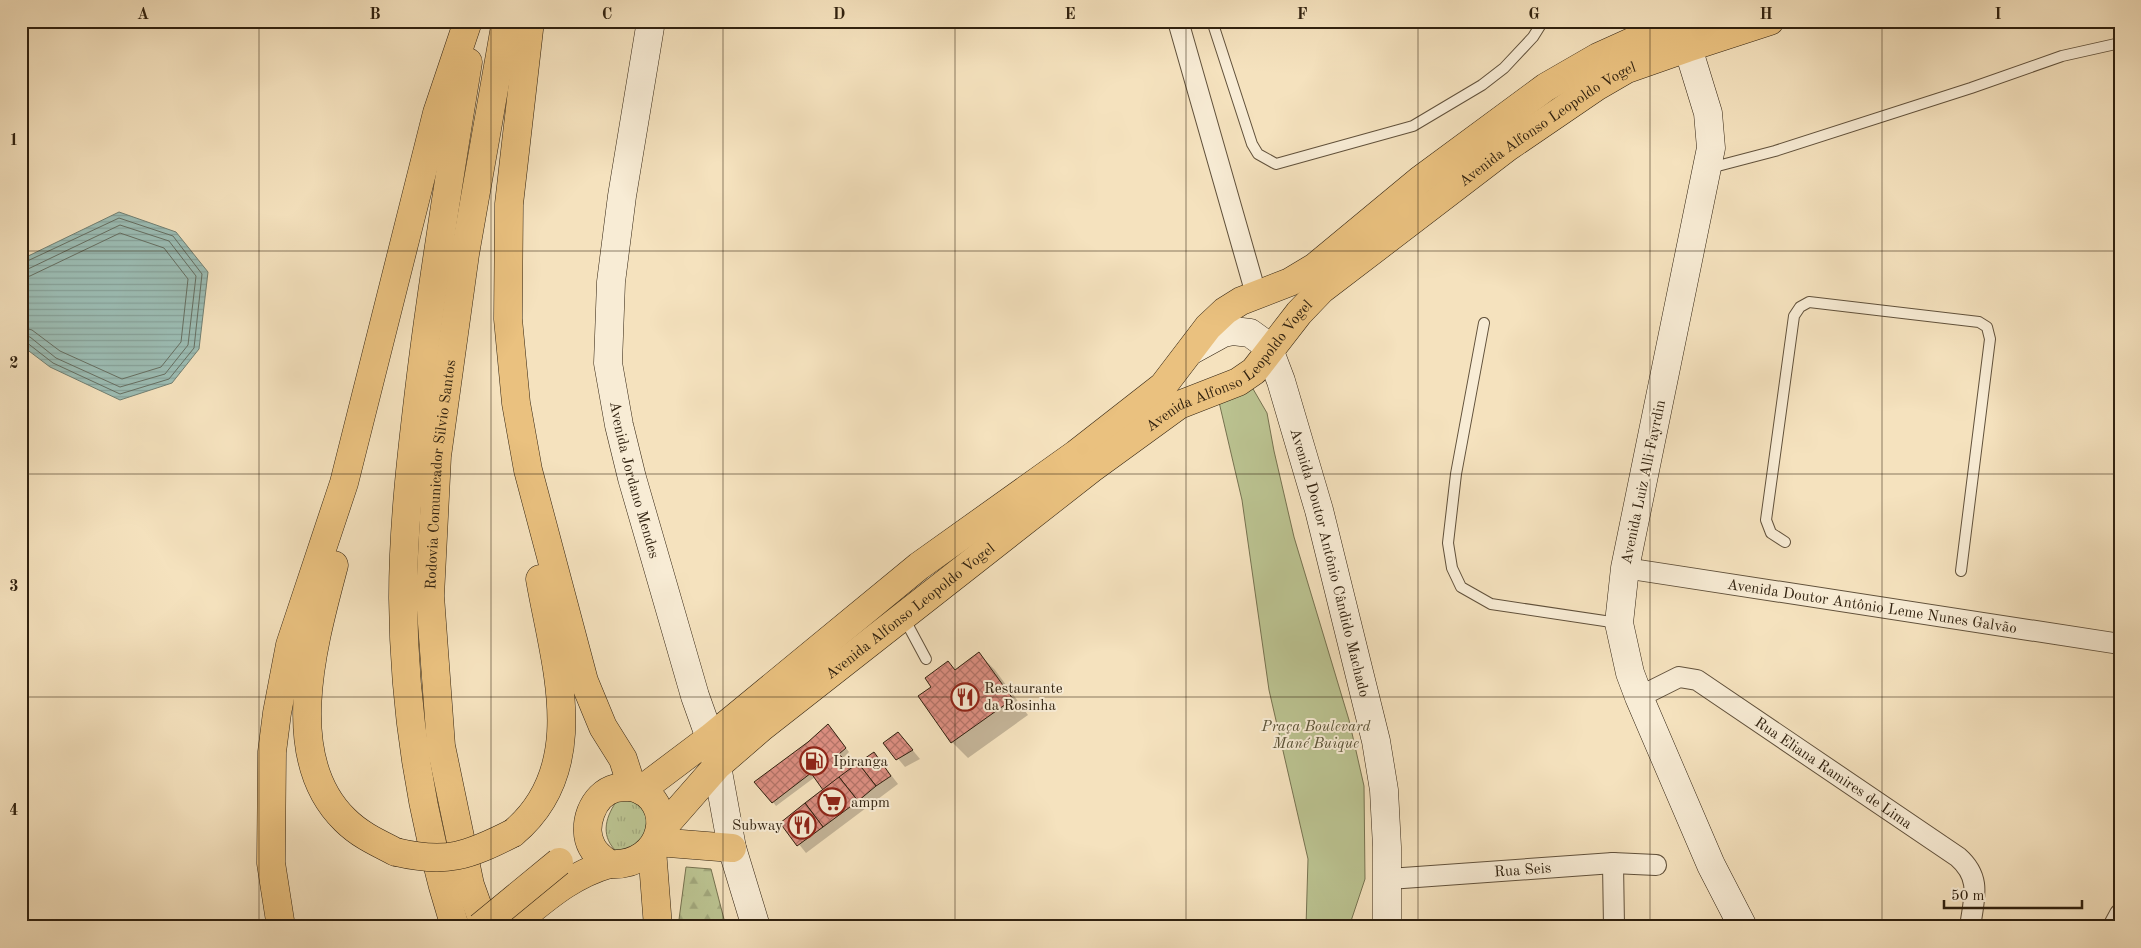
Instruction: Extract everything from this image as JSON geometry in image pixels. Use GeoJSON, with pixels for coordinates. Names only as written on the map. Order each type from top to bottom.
{"type":"FeatureCollection","features":[{"type":"Feature","properties":{"kind":"main road"},"geometry":{"type":"LineString","coordinates":[[281,927],[271,864],[272,752],[277,713],[290,645],[344,483],[435,123],[460,40],[468,21]]}},
{"type":"Feature","properties":{"kind":"main road","name":"Rodovia Comunicador Silvio Santos"},"geometry":{"type":"LineString","coordinates":[[456,927],[429,835],[418,778],[408,700],[404,598],[406,520],[413,438],[436,262],[475,21]]}},
{"type":"Feature","properties":{"kind":"main road","name":"Rodovia Comunicador Silvio Santos"},"geometry":{"type":"LineString","coordinates":[[485,927],[470,885],[441,746],[430,596],[437,456],[465,254],[506,21]]}},
{"type":"Feature","properties":{"kind":"main road"},"geometry":{"type":"LineString","coordinates":[[530,21],[509,204],[508,319],[516,403],[528,470],[584,681],[603,727],[623,760],[636,788],[653,800],[659,815],[656,841],[658,927]]}},
{"type":"Feature","properties":{"kind":"main road","name":"Avenida Alfonso Leopoldo Vogel"},"geometry":{"type":"LineString","coordinates":[[636,788],[710,738],[919,566],[1076,454],[1163,386],[1208,327],[1226,311],[1256,294],[1290,282],[1315,267],[1420,180],[1546,88],[1598,57],[1649,34],[1770,21]]}},
{"type":"Feature","properties":{"kind":"main road","name":"Avenida Alfonso Leopoldo Vogel"},"geometry":{"type":"LineString","coordinates":[[656,841],[718,766],[762,728],[1091,469],[1163,416],[1179,405],[1238,382],[1254,371],[1299,313],[1321,290],[1508,147],[1684,29]]}},
{"type":"Feature","properties":{"kind":"main road"},"geometry":{"type":"LineString","coordinates":[[344,483],[346,508],[314,656],[306,712],[308,740],[316,773],[334,807],[344,820],[364,837],[396,852],[423,858],[451,858],[485,848],[513,833],[528,820],[544,797],[555,772],[561,747],[562,711],[530,521],[528,470]]}},
{"type":"Feature","properties":{"kind":"main road"},"geometry":{"type":"LineString","coordinates":[[609,864],[593,848],[588,838],[592,810],[601,796],[615,788],[636,788]]}},
{"type":"Feature","properties":{"kind":"main road"},"geometry":{"type":"LineString","coordinates":[[510,927],[564,871],[572,848],[589,826]]}},
{"type":"Feature","properties":{"kind":"main road"},"geometry":{"type":"LineString","coordinates":[[656,841],[732,848]]}},
{"type":"Feature","properties":{"kind":"main road"},"geometry":{"type":"LineString","coordinates":[[480,927],[564,871],[588,871],[609,864],[621,865],[632,862],[643,857],[656,841]]}},
{"type":"Feature","properties":{"kind":"street","name":"Avenida Jordano Mendes"},"geometry":{"type":"LineString","coordinates":[[651,21],[619,215],[611,282],[608,363],[619,425],[632,478],[718,766],[732,848],[756,927]]}},
{"type":"Feature","properties":{"kind":"street"},"geometry":{"type":"LineString","coordinates":[[1178,21],[1256,294]]}},
{"type":"Feature","properties":{"kind":"street","name":"Avenida Luiz Alli Fayrdin"},"geometry":{"type":"LineString","coordinates":[[1684,29],[1708,113],[1711,148],[1625,568],[1619,623],[1630,673],[1639,697],[1696,832],[1743,927]]}},
{"type":"Feature","properties":{"kind":"street","name":"Avenida Doutor Antônio Cândido Machado"},"geometry":{"type":"LineString","coordinates":[[1192,350],[1223,333],[1232,331],[1250,333],[1264,343],[1270,352],[1281,380],[1320,510],[1376,741],[1384,790],[1388,879],[1387,927]]}},
{"type":"Feature","properties":{"kind":"street","name":"Avenida Doutor Antônio Leme Nunes Galvão"},"geometry":{"type":"LineString","coordinates":[[1625,568],[2120,644]]}},
{"type":"Feature","properties":{"kind":"street","name":"Rua Eliana Ramires de Lima"},"geometry":{"type":"LineString","coordinates":[[1639,697],[1679,677],[1697,680],[1958,857],[1971,869],[1974,878],[1975,889],[1970,927]]}},
{"type":"Feature","properties":{"kind":"street"},"geometry":{"type":"LineString","coordinates":[[1613,863],[1614,927]]}},
{"type":"Feature","properties":{"kind":"street","name":"Rua Seis"},"geometry":{"type":"LineString","coordinates":[[1388,879],[1613,863],[1656,865]]}},
{"type":"Feature","properties":{"kind":"street"},"geometry":{"type":"LineString","coordinates":[[2113,927],[2120,914]]}},
{"type":"Feature","properties":{"kind":"lane"},"geometry":{"type":"LineString","coordinates":[[1212,21],[1252,144],[1258,154],[1276,164],[1413,126],[1482,85],[1504,68],[1532,37],[1543,21]]}},
{"type":"Feature","properties":{"kind":"lane"},"geometry":{"type":"LineString","coordinates":[[1707,169],[1775,151],[1971,88],[2062,56],[2120,43]]}},
{"type":"Feature","properties":{"kind":"lane"},"geometry":{"type":"LineString","coordinates":[[1785,542],[1771,533],[1766,520],[1794,316],[1800,306],[1810,302],[1979,322],[1987,326],[1990,339],[1961,571]]}},
{"type":"Feature","properties":{"kind":"lane"},"geometry":{"type":"LineString","coordinates":[[1484,323],[1456,474],[1448,543],[1452,568],[1461,587],[1491,604],[1619,623]]}},
{"type":"Feature","properties":{"kind":"lane"},"geometry":{"type":"LineString","coordinates":[[904,616],[926,659]]}},
{"type":"Feature","properties":{"kind":"green space","name":"Praça Boulevard Mané Buique"},"geometry":{"type":"Polygon","coordinates":[[[1249,382],[1267,413],[1294,537],[1349,720],[1364,786],[1365,879],[1349,927],[1306,927],[1308,859],[1269,690],[1242,500],[1219,402],[1249,382]]]}},
{"type":"Feature","properties":{"kind":"green space"},"geometry":{"type":"Polygon","coordinates":[[[618,799],[649,803],[645,835],[632,850],[615,850],[607,838],[606,825],[610,812],[618,799]]]}},
{"type":"Feature","properties":{"kind":"green space"},"geometry":{"type":"Polygon","coordinates":[[[686,867],[711,869],[726,927],[678,927],[686,867]]]}},
{"type":"Feature","properties":{"kind":"water"},"geometry":{"type":"Polygon","coordinates":[[[119,212],[176,232],[208,272],[199,349],[172,383],[120,400],[50,367],[21,345],[22,259],[119,212]]]}},
{"type":"Feature","properties":{"kind":"building","name":"Restaurante da Rosinha"},"geometry":{"type":"Polygon","coordinates":[[[979,652],[1013,699],[951,743],[918,696],[931,687],[925,678],[948,661],[955,670],[979,652]]]}},
{"type":"Feature","properties":{"kind":"building","name":"Ipiranga"},"geometry":{"type":"Polygon","coordinates":[[[828,724],[846,748],[839,754],[852,768],[823,790],[811,773],[772,803],[754,782],[808,742],[828,724]]]}},
{"type":"Feature","properties":{"kind":"building"},"geometry":{"type":"Polygon","coordinates":[[[898,732],[913,750],[896,760],[883,743],[898,732]]]}},
{"type":"Feature","properties":{"kind":"building"},"geometry":{"type":"Polygon","coordinates":[[[874,752],[891,776],[876,786],[858,763],[874,752]]]}},
{"type":"Feature","properties":{"kind":"building"},"geometry":{"type":"Polygon","coordinates":[[[858,763],[876,786],[858,801],[839,777],[858,763]]]}},
{"type":"Feature","properties":{"kind":"building","name":"ampm"},"geometry":{"type":"Polygon","coordinates":[[[839,777],[858,801],[823,827],[805,803],[839,777]]]}},
{"type":"Feature","properties":{"kind":"building","name":"Subway"},"geometry":{"type":"Polygon","coordinates":[[[805,803],[823,827],[797,846],[780,823],[805,803]]]}},
{"type":"Feature","properties":{"kind":"place","name":"Restaurante da Rosinha"},"geometry":{"type":"Point","coordinates":[965,697]}},
{"type":"Feature","properties":{"kind":"place","name":"Ipiranga"},"geometry":{"type":"Point","coordinates":[814,761]}},
{"type":"Feature","properties":{"kind":"place","name":"ampm"},"geometry":{"type":"Point","coordinates":[832,802]}},
{"type":"Feature","properties":{"kind":"place","name":"Subway"},"geometry":{"type":"Point","coordinates":[802,825]}}]}
